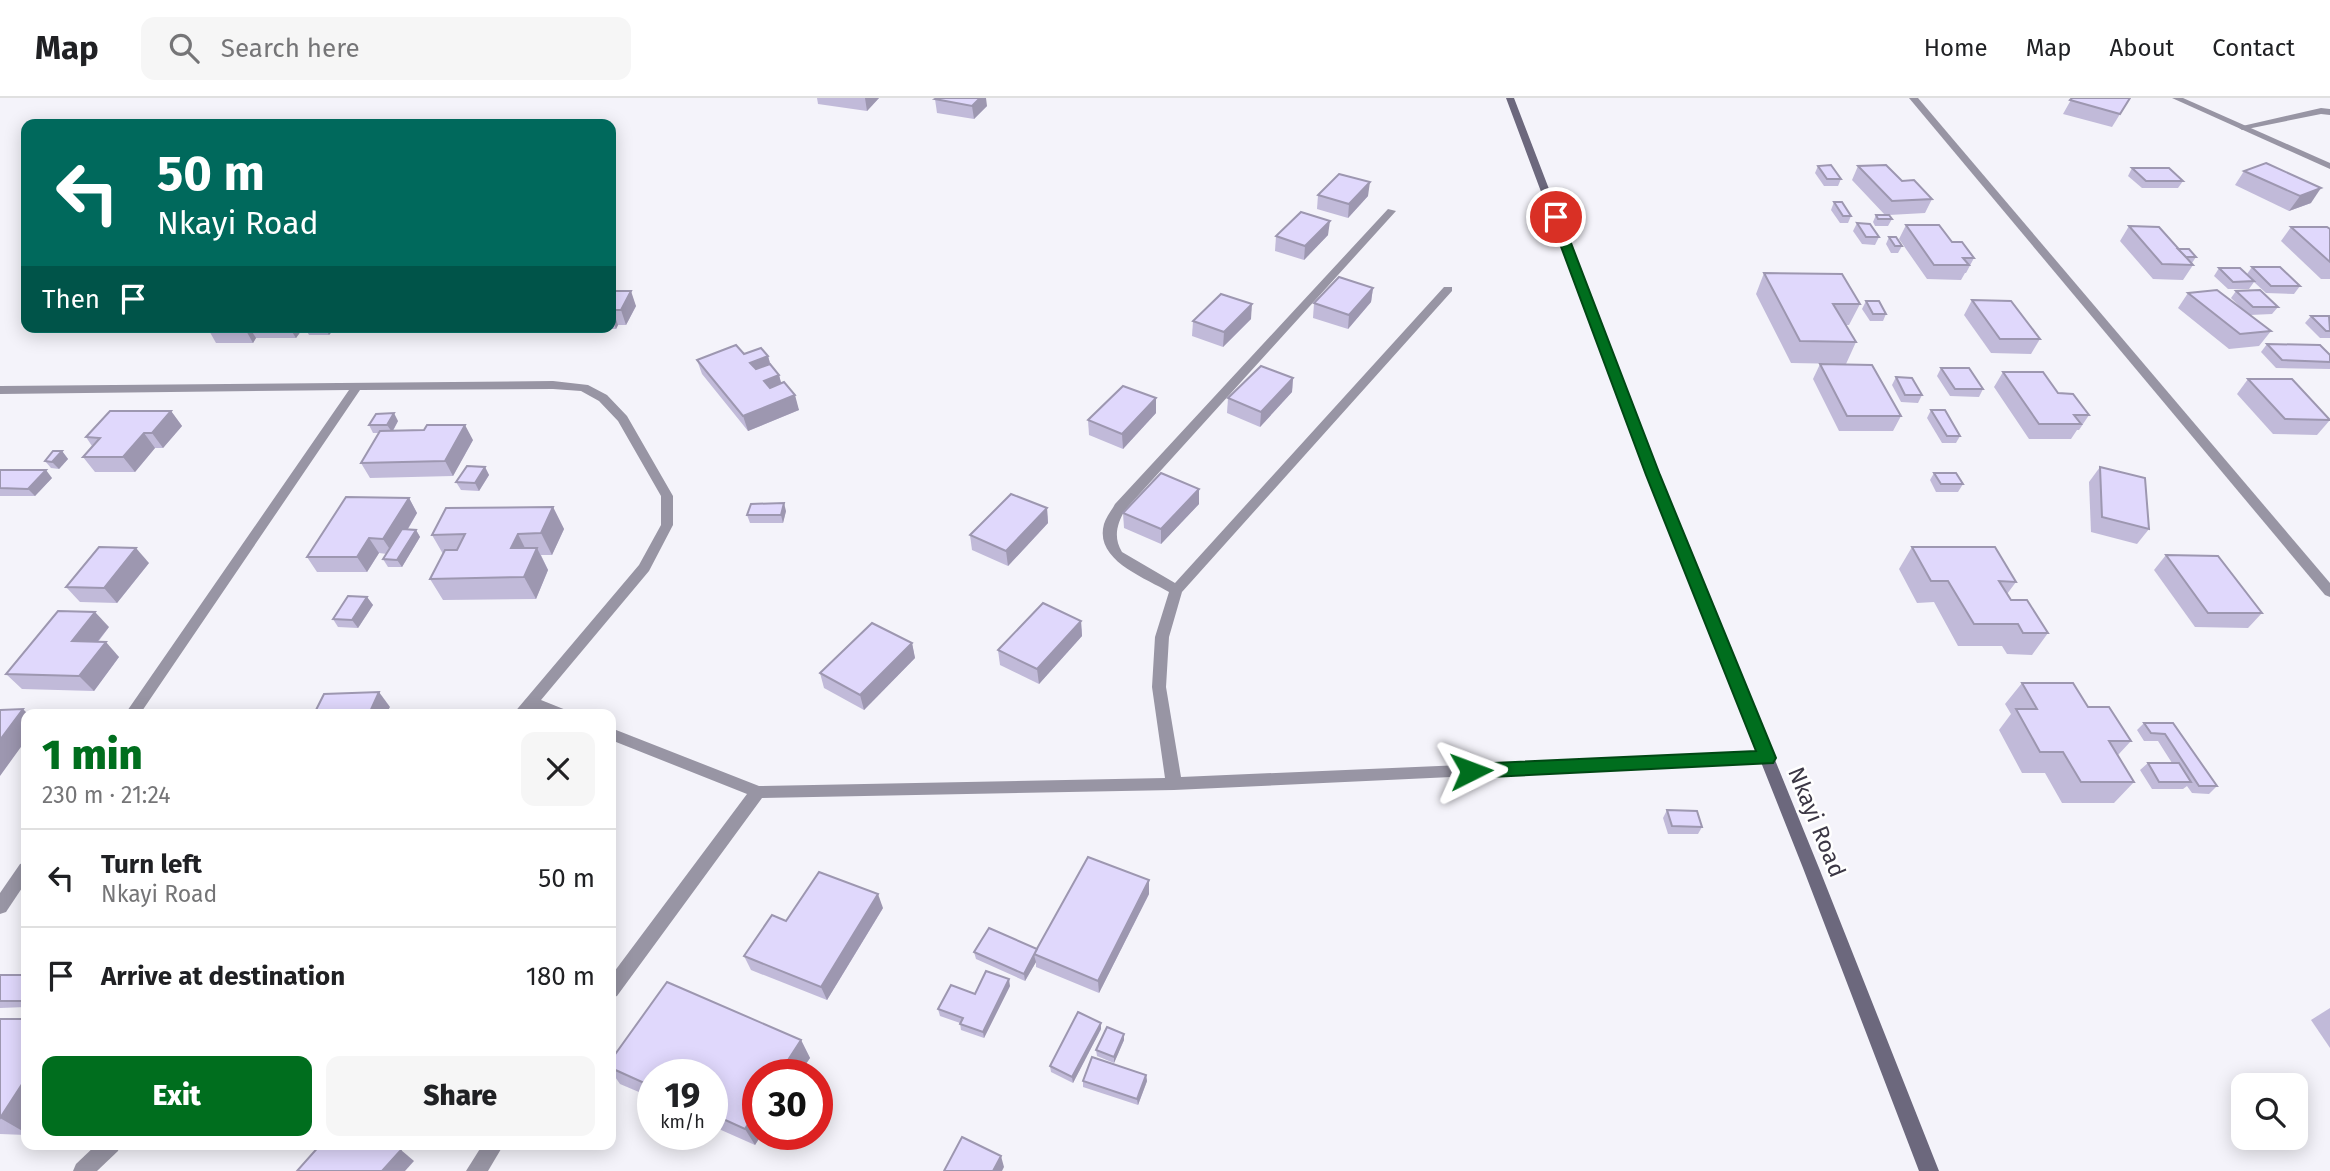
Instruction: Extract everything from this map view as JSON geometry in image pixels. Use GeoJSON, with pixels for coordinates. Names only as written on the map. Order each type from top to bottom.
{"type":"FeatureCollection","features":[{"type":"Feature","properties":{"kind":"main road","name":"Nkayi Road"},"geometry":{"type":"LineString","coordinates":[[1510,98],[1653,475],[1929,1171]]}},
{"type":"Feature","properties":{"kind":"street"},"geometry":{"type":"LineString","coordinates":[[1913,98],[2330,592]]}},
{"type":"Feature","properties":{"kind":"street"},"geometry":{"type":"LineString","coordinates":[[2176,98],[2330,166]]}},
{"type":"Feature","properties":{"kind":"street"},"geometry":{"type":"LineString","coordinates":[[2242,127],[2321,111],[2330,112]]}},
{"type":"Feature","properties":{"kind":"street"},"geometry":{"type":"LineString","coordinates":[[1176,590],[1117,555],[1111,545],[1110,535],[1111,523],[1119,507],[1391,211]]}},
{"type":"Feature","properties":{"kind":"street"},"geometry":{"type":"LineString","coordinates":[[1174,784],[1159,687],[1162,637],[1176,590],[1448,289]]}},
{"type":"Feature","properties":{"kind":"street"},"geometry":{"type":"LineString","coordinates":[[0,390],[553,384],[584,388],[603,398],[623,419],[667,496],[667,525],[644,568],[525,709]]}},
{"type":"Feature","properties":{"kind":"street"},"geometry":{"type":"LineString","coordinates":[[135,709],[356,388]]}},
{"type":"Feature","properties":{"kind":"street"},"geometry":{"type":"LineString","coordinates":[[531,702],[548,709]]}},
{"type":"Feature","properties":{"kind":"street"},"geometry":{"type":"LineString","coordinates":[[616,736],[758,792],[1174,784],[1767,758]]}},
{"type":"Feature","properties":{"kind":"street"},"geometry":{"type":"LineString","coordinates":[[616,983],[758,792]]}},
{"type":"Feature","properties":{"kind":"street"},"geometry":{"type":"LineString","coordinates":[[0,907],[21,876]]}},
{"type":"Feature","properties":{"kind":"street"},"geometry":{"type":"LineString","coordinates":[[82,1171],[105,1150]]}},
{"type":"Feature","properties":{"kind":"street"},"geometry":{"type":"LineString","coordinates":[[476,1171],[491,1150]]}},
{"type":"Feature","properties":{"kind":"building"},"geometry":{"type":"Polygon","coordinates":[[[980,98],[972,106],[935,99],[980,98]]]}},
{"type":"Feature","properties":{"kind":"building"},"geometry":{"type":"Polygon","coordinates":[[[2130,98],[2120,114],[2070,100],[2130,98]]]}},
{"type":"Feature","properties":{"kind":"building"},"geometry":{"type":"Polygon","coordinates":[[[2266,163],[2321,188],[2300,196],[2244,171],[2266,163]]]}},
{"type":"Feature","properties":{"kind":"building"},"geometry":{"type":"Polygon","coordinates":[[[1831,165],[1841,179],[1827,179],[1818,166],[1831,165]]]}},
{"type":"Feature","properties":{"kind":"building"},"geometry":{"type":"Polygon","coordinates":[[[1886,165],[1902,181],[1914,180],[1932,199],[1892,201],[1858,166],[1886,165]]]}},
{"type":"Feature","properties":{"kind":"building"},"geometry":{"type":"Polygon","coordinates":[[[2132,168],[2169,168],[2183,181],[2146,181],[2132,168]]]}},
{"type":"Feature","properties":{"kind":"building"},"geometry":{"type":"Polygon","coordinates":[[[1339,174],[1370,182],[1349,204],[1318,195],[1339,174]]]}},
{"type":"Feature","properties":{"kind":"building"},"geometry":{"type":"Polygon","coordinates":[[[1834,202],[1842,202],[1851,216],[1843,216],[1834,202]]]}},
{"type":"Feature","properties":{"kind":"building"},"geometry":{"type":"Polygon","coordinates":[[[1301,212],[1330,221],[1305,246],[1276,236],[1301,212]]]}},
{"type":"Feature","properties":{"kind":"building"},"geometry":{"type":"Polygon","coordinates":[[[1876,215],[1889,215],[1892,219],[1878,219],[1876,215]]]}},
{"type":"Feature","properties":{"kind":"building"},"geometry":{"type":"Polygon","coordinates":[[[1857,223],[1870,224],[1879,237],[1866,237],[1857,223]]]}},
{"type":"Feature","properties":{"kind":"building"},"geometry":{"type":"Polygon","coordinates":[[[1906,225],[1939,225],[1952,242],[1962,242],[1974,258],[1963,258],[1969,265],[1934,265],[1906,225]]]}},
{"type":"Feature","properties":{"kind":"building"},"geometry":{"type":"Polygon","coordinates":[[[2129,226],[2159,227],[2193,265],[2162,264],[2129,226]]]}},
{"type":"Feature","properties":{"kind":"building"},"geometry":{"type":"Polygon","coordinates":[[[2291,227],[2330,229],[2330,262],[2291,227]]]}},
{"type":"Feature","properties":{"kind":"building"},"geometry":{"type":"Polygon","coordinates":[[[1889,237],[1896,237],[1902,246],[1895,246],[1889,237]]]}},
{"type":"Feature","properties":{"kind":"building"},"geometry":{"type":"Polygon","coordinates":[[[2178,249],[2189,249],[2196,257],[2186,257],[2178,249]]]}},
{"type":"Feature","properties":{"kind":"building"},"geometry":{"type":"Polygon","coordinates":[[[2252,267],[2280,267],[2300,286],[2271,286],[2252,267]]]}},
{"type":"Feature","properties":{"kind":"building"},"geometry":{"type":"Polygon","coordinates":[[[2219,268],[2240,268],[2254,281],[2233,282],[2219,268]]]}},
{"type":"Feature","properties":{"kind":"building"},"geometry":{"type":"Polygon","coordinates":[[[1764,273],[1842,274],[1860,304],[1833,304],[1856,342],[1800,341],[1764,273]]]}},
{"type":"Feature","properties":{"kind":"building"},"geometry":{"type":"Polygon","coordinates":[[[1339,277],[1373,288],[1349,315],[1314,303],[1339,277]]]}},
{"type":"Feature","properties":{"kind":"building"},"geometry":{"type":"Polygon","coordinates":[[[2217,290],[2271,331],[2240,334],[2188,293],[2217,290]]]}},
{"type":"Feature","properties":{"kind":"building"},"geometry":{"type":"Polygon","coordinates":[[[2260,290],[2278,307],[2253,307],[2236,291],[2260,290]]]}},
{"type":"Feature","properties":{"kind":"building"},"geometry":{"type":"Polygon","coordinates":[[[616,291],[631,291],[621,310],[616,310],[616,291]]]}},
{"type":"Feature","properties":{"kind":"building"},"geometry":{"type":"Polygon","coordinates":[[[1221,294],[1252,304],[1224,332],[1193,321],[1221,294]]]}},
{"type":"Feature","properties":{"kind":"building"},"geometry":{"type":"Polygon","coordinates":[[[1972,300],[2011,301],[2040,339],[2000,339],[1972,300]]]}},
{"type":"Feature","properties":{"kind":"building"},"geometry":{"type":"Polygon","coordinates":[[[1866,301],[1879,301],[1886,314],[1873,314],[1866,301]]]}},
{"type":"Feature","properties":{"kind":"building"},"geometry":{"type":"Polygon","coordinates":[[[2311,316],[2329,316],[2330,331],[2326,331],[2311,316]]]}},
{"type":"Feature","properties":{"kind":"building"},"geometry":{"type":"Polygon","coordinates":[[[2267,344],[2320,345],[2330,355],[2330,362],[2282,360],[2267,344]]]}},
{"type":"Feature","properties":{"kind":"building"},"geometry":{"type":"Polygon","coordinates":[[[736,345],[744,354],[761,348],[768,356],[750,363],[756,369],[770,364],[779,375],[764,381],[770,388],[784,382],[795,395],[743,416],[697,360],[736,345]]]}},
{"type":"Feature","properties":{"kind":"building"},"geometry":{"type":"Polygon","coordinates":[[[1820,364],[1872,365],[1901,416],[1847,416],[1820,364]]]}},
{"type":"Feature","properties":{"kind":"building"},"geometry":{"type":"Polygon","coordinates":[[[1261,366],[1293,378],[1261,412],[1228,398],[1261,366]]]}},
{"type":"Feature","properties":{"kind":"building"},"geometry":{"type":"Polygon","coordinates":[[[1941,368],[1969,368],[1983,389],[1955,389],[1941,368]]]}},
{"type":"Feature","properties":{"kind":"building"},"geometry":{"type":"Polygon","coordinates":[[[2003,372],[2043,372],[2058,393],[2073,394],[2089,415],[2074,415],[2081,424],[2039,424],[2003,372]]]}},
{"type":"Feature","properties":{"kind":"building"},"geometry":{"type":"Polygon","coordinates":[[[1896,377],[1912,378],[1922,395],[1905,395],[1896,377]]]}},
{"type":"Feature","properties":{"kind":"building"},"geometry":{"type":"Polygon","coordinates":[[[2248,379],[2292,379],[2330,420],[2285,419],[2248,379]]]}},
{"type":"Feature","properties":{"kind":"building"},"geometry":{"type":"Polygon","coordinates":[[[1123,386],[1156,398],[1122,434],[1088,420],[1123,386]]]}},
{"type":"Feature","properties":{"kind":"building"},"geometry":{"type":"Polygon","coordinates":[[[1931,410],[1945,410],[1960,436],[1947,436],[1931,410]]]}},
{"type":"Feature","properties":{"kind":"building"},"geometry":{"type":"Polygon","coordinates":[[[110,411],[171,411],[152,433],[144,433],[123,457],[83,457],[100,438],[86,437],[110,411]]]}},
{"type":"Feature","properties":{"kind":"building"},"geometry":{"type":"Polygon","coordinates":[[[394,413],[387,425],[369,425],[376,414],[394,413]]]}},
{"type":"Feature","properties":{"kind":"building"},"geometry":{"type":"Polygon","coordinates":[[[427,425],[465,425],[445,461],[361,463],[380,431],[424,430],[427,425]]]}},
{"type":"Feature","properties":{"kind":"building"},"geometry":{"type":"Polygon","coordinates":[[[53,451],[62,451],[52,462],[45,461],[53,451]]]}},
{"type":"Feature","properties":{"kind":"building"},"geometry":{"type":"Polygon","coordinates":[[[467,466],[485,467],[475,483],[456,482],[467,466]]]}},
{"type":"Feature","properties":{"kind":"building"},"geometry":{"type":"Polygon","coordinates":[[[2100,467],[2145,478],[2149,529],[2102,517],[2100,467]]]}},
{"type":"Feature","properties":{"kind":"building"},"geometry":{"type":"Polygon","coordinates":[[[0,470],[46,470],[28,489],[0,488],[0,470]]]}},
{"type":"Feature","properties":{"kind":"building"},"geometry":{"type":"Polygon","coordinates":[[[1161,473],[1199,489],[1161,529],[1123,513],[1161,473]]]}},
{"type":"Feature","properties":{"kind":"building"},"geometry":{"type":"Polygon","coordinates":[[[1934,473],[1956,473],[1963,484],[1941,484],[1934,473]]]}},
{"type":"Feature","properties":{"kind":"building"},"geometry":{"type":"Polygon","coordinates":[[[1011,494],[1047,508],[1006,551],[970,535],[1011,494]]]}},
{"type":"Feature","properties":{"kind":"building"},"geometry":{"type":"Polygon","coordinates":[[[346,497],[409,498],[383,539],[369,538],[357,557],[307,557],[346,497]]]}},
{"type":"Feature","properties":{"kind":"building"},"geometry":{"type":"Polygon","coordinates":[[[784,503],[781,515],[747,515],[751,504],[784,503]]]}},
{"type":"Feature","properties":{"kind":"building"},"geometry":{"type":"Polygon","coordinates":[[[553,507],[541,533],[518,534],[511,548],[537,548],[524,577],[430,579],[445,550],[457,550],[465,534],[432,535],[446,508],[553,507]]]}},
{"type":"Feature","properties":{"kind":"building"},"geometry":{"type":"Polygon","coordinates":[[[402,529],[416,530],[397,560],[383,559],[402,529]]]}},
{"type":"Feature","properties":{"kind":"building"},"geometry":{"type":"Polygon","coordinates":[[[99,547],[136,548],[104,588],[66,587],[99,547]]]}},
{"type":"Feature","properties":{"kind":"building"},"geometry":{"type":"Polygon","coordinates":[[[1912,547],[1995,547],[2016,582],[1999,581],[2011,600],[2027,600],[2048,633],[2023,633],[2018,624],[1974,624],[1948,581],[1931,581],[1912,547]]]}},
{"type":"Feature","properties":{"kind":"building"},"geometry":{"type":"Polygon","coordinates":[[[2166,555],[2218,556],[2262,613],[2208,613],[2166,555]]]}},
{"type":"Feature","properties":{"kind":"building"},"geometry":{"type":"Polygon","coordinates":[[[348,596],[367,597],[352,620],[333,619],[348,596]]]}},
{"type":"Feature","properties":{"kind":"building"},"geometry":{"type":"Polygon","coordinates":[[[1043,603],[1081,621],[1037,669],[998,650],[1043,603]]]}},
{"type":"Feature","properties":{"kind":"building"},"geometry":{"type":"Polygon","coordinates":[[[58,611],[95,612],[72,641],[106,642],[79,676],[6,674],[58,611]]]}},
{"type":"Feature","properties":{"kind":"building"},"geometry":{"type":"Polygon","coordinates":[[[872,623],[912,643],[860,695],[820,673],[872,623]]]}},
{"type":"Feature","properties":{"kind":"building"},"geometry":{"type":"Polygon","coordinates":[[[2022,683],[2073,683],[2088,707],[2109,707],[2131,741],[2109,741],[2134,782],[2081,782],[2063,752],[2040,752],[2016,709],[2037,709],[2022,683]]]}},
{"type":"Feature","properties":{"kind":"building"},"geometry":{"type":"Polygon","coordinates":[[[379,692],[371,709],[316,709],[324,694],[379,692]]]}},
{"type":"Feature","properties":{"kind":"building"},"geometry":{"type":"Polygon","coordinates":[[[21,709],[0,740],[0,710],[21,709]]]}},
{"type":"Feature","properties":{"kind":"building"},"geometry":{"type":"Polygon","coordinates":[[[2144,723],[2173,723],[2217,786],[2199,786],[2165,734],[2151,733],[2144,723]]]}},
{"type":"Feature","properties":{"kind":"building"},"geometry":{"type":"Polygon","coordinates":[[[2148,763],[2179,763],[2191,782],[2159,782],[2148,763]]]}},
{"type":"Feature","properties":{"kind":"building"},"geometry":{"type":"Polygon","coordinates":[[[1667,810],[1697,811],[1702,827],[1672,826],[1667,810]]]}},
{"type":"Feature","properties":{"kind":"building"},"geometry":{"type":"Polygon","coordinates":[[[1088,857],[1149,880],[1098,981],[1034,954],[1088,857]]]}},
{"type":"Feature","properties":{"kind":"building"},"geometry":{"type":"Polygon","coordinates":[[[819,872],[878,894],[821,987],[744,956],[772,915],[786,921],[819,872]]]}},
{"type":"Feature","properties":{"kind":"building"},"geometry":{"type":"Polygon","coordinates":[[[989,928],[1037,949],[1024,974],[974,952],[989,928]]]}},
{"type":"Feature","properties":{"kind":"building"},"geometry":{"type":"Polygon","coordinates":[[[986,971],[1009,979],[983,1032],[960,1024],[963,1018],[938,1009],[951,985],[975,994],[986,971]]]}},
{"type":"Feature","properties":{"kind":"building"},"geometry":{"type":"Polygon","coordinates":[[[0,975],[21,975],[21,1001],[0,1001],[0,975]]]}},
{"type":"Feature","properties":{"kind":"building"},"geometry":{"type":"Polygon","coordinates":[[[667,982],[801,1040],[789,1059],[742,1059],[742,1128],[728,1121],[728,1059],[637,1059],[637,1080],[616,1070],[616,1053],[667,982]]]}},
{"type":"Feature","properties":{"kind":"building"},"geometry":{"type":"Polygon","coordinates":[[[1078,1012],[1101,1023],[1072,1077],[1050,1066],[1078,1012]]]}},
{"type":"Feature","properties":{"kind":"building"},"geometry":{"type":"Polygon","coordinates":[[[0,1019],[21,1019],[21,1086],[0,1118],[0,1019]]]}},
{"type":"Feature","properties":{"kind":"building"},"geometry":{"type":"Polygon","coordinates":[[[1107,1027],[1124,1034],[1114,1057],[1096,1050],[1107,1027]]]}},
{"type":"Feature","properties":{"kind":"building"},"geometry":{"type":"Polygon","coordinates":[[[1092,1057],[1146,1075],[1137,1099],[1083,1081],[1092,1057]]]}},
{"type":"Feature","properties":{"kind":"building"},"geometry":{"type":"Polygon","coordinates":[[[962,1137],[1001,1156],[993,1171],[944,1171],[962,1137]]]}},
{"type":"Feature","properties":{"kind":"building"},"geometry":{"type":"Polygon","coordinates":[[[316,1150],[401,1150],[382,1171],[297,1171],[316,1150]]]}},
{"type":"Feature","properties":{"kind":"route"},"geometry":{"type":"LineString","coordinates":[[1471,771],[1767,758],[1653,475],[1556,217]]}}]}
